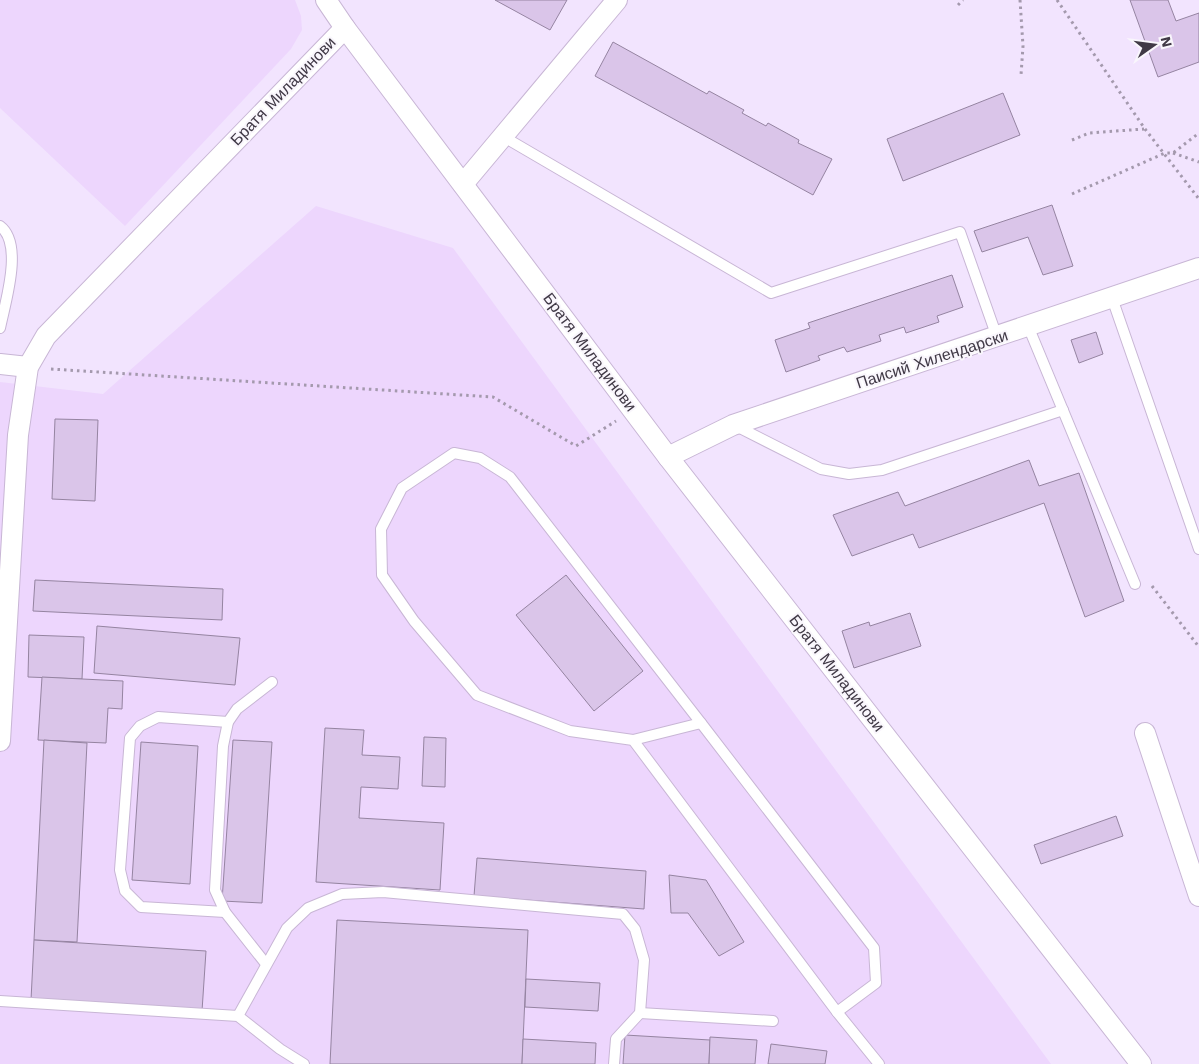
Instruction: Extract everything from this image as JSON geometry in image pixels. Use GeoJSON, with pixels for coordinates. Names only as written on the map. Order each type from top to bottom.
{"type":"FeatureCollection","features":[{"type":"Feature","properties":{"kind":"street"},"geometry":{"type":"LineString","coordinates":[[326,0],[345,28]]}},
{"type":"Feature","properties":{"kind":"street"},"geometry":{"type":"LineString","coordinates":[[463,184],[618,0]]}},
{"type":"Feature","properties":{"kind":"street","name":"Братя Миладинови"},"geometry":{"type":"LineString","coordinates":[[28,367],[46,336],[345,28],[668,457],[1141,1064]]}},
{"type":"Feature","properties":{"kind":"street","name":"Паисий Хилендарски"},"geometry":{"type":"LineString","coordinates":[[668,457],[733,425],[1199,268]]}},
{"type":"Feature","properties":{"kind":"street"},"geometry":{"type":"LineString","coordinates":[[0,364],[28,367],[18,435],[0,741]]}},
{"type":"Feature","properties":{"kind":"street"},"geometry":{"type":"LineString","coordinates":[[1144,733],[1199,896]]}},
{"type":"Feature","properties":{"kind":"lane"},"geometry":{"type":"LineString","coordinates":[[504,137],[771,292],[960,232],[998,337]]}},
{"type":"Feature","properties":{"kind":"lane"},"geometry":{"type":"LineString","coordinates":[[0,226],[5,230],[14,264],[0,328]]}},
{"type":"Feature","properties":{"kind":"lane"},"geometry":{"type":"LineString","coordinates":[[1112,298],[1199,548]]}},
{"type":"Feature","properties":{"kind":"lane"},"geometry":{"type":"LineString","coordinates":[[1028,326],[1135,584]]}},
{"type":"Feature","properties":{"kind":"lane"},"geometry":{"type":"LineString","coordinates":[[733,425],[821,469],[849,474],[882,470],[1063,410]]}},
{"type":"Feature","properties":{"kind":"lane"},"geometry":{"type":"LineString","coordinates":[[701,723],[634,740],[570,731],[477,695],[414,621],[382,575],[381,529],[402,488],[454,453],[480,458],[510,477],[701,723],[874,948],[876,983],[837,1012]]}},
{"type":"Feature","properties":{"kind":"lane"},"geometry":{"type":"LineString","coordinates":[[266,964],[225,912],[215,890],[223,746],[228,722],[237,709],[272,682]]}},
{"type":"Feature","properties":{"kind":"lane"},"geometry":{"type":"LineString","coordinates":[[225,912],[141,907],[125,891],[120,870],[130,738],[140,726],[158,717],[228,722]]}},
{"type":"Feature","properties":{"kind":"lane"},"geometry":{"type":"LineString","coordinates":[[634,740],[837,1012],[879,1064]]}},
{"type":"Feature","properties":{"kind":"lane"},"geometry":{"type":"LineString","coordinates":[[238,1016],[287,928],[308,908],[342,894],[383,892],[623,914],[635,929],[644,960],[640,1013],[616,1038],[614,1064]]}},
{"type":"Feature","properties":{"kind":"lane"},"geometry":{"type":"LineString","coordinates":[[0,1001],[238,1016],[280,1049],[304,1064]]}},
{"type":"Feature","properties":{"kind":"lane"},"geometry":{"type":"LineString","coordinates":[[640,1013],[773,1021]]}},
{"type":"Feature","properties":{"kind":"path"},"geometry":{"type":"LineString","coordinates":[[958,5],[963,0]]}},
{"type":"Feature","properties":{"kind":"path"},"geometry":{"type":"LineString","coordinates":[[1020,0],[1023,46],[1021,75]]}},
{"type":"Feature","properties":{"kind":"path"},"geometry":{"type":"LineString","coordinates":[[1057,0],[1145,129],[1199,199]]}},
{"type":"Feature","properties":{"kind":"path"},"geometry":{"type":"LineString","coordinates":[[1072,140],[1089,133],[1145,129]]}},
{"type":"Feature","properties":{"kind":"path"},"geometry":{"type":"LineString","coordinates":[[1172,153],[1199,132]]}},
{"type":"Feature","properties":{"kind":"path"},"geometry":{"type":"LineString","coordinates":[[1072,194],[1165,153],[1172,153],[1199,162]]}},
{"type":"Feature","properties":{"kind":"path"},"geometry":{"type":"LineString","coordinates":[[28,367],[493,397],[576,446],[634,410]]}},
{"type":"Feature","properties":{"kind":"path"},"geometry":{"type":"LineString","coordinates":[[1130,572],[1139,572],[1199,647]]}},
{"type":"Feature","properties":{"kind":"shaded area"},"geometry":{"type":"Polygon","coordinates":[[[0,0],[295,0],[301,16],[302,30],[291,49],[125,226],[0,108],[0,0]]]}},
{"type":"Feature","properties":{"kind":"shaded area"},"geometry":{"type":"Polygon","coordinates":[[[316,206],[453,248],[1051,1064],[0,1064],[0,382],[103,394],[316,206]]]}},
{"type":"Feature","properties":{"kind":"building"},"geometry":{"type":"Polygon","coordinates":[[[495,0],[567,0],[550,30],[495,0]]]}},
{"type":"Feature","properties":{"kind":"building"},"geometry":{"type":"Polygon","coordinates":[[[1130,0],[1168,0],[1176,21],[1199,13],[1199,62],[1158,77],[1130,0]]]}},
{"type":"Feature","properties":{"kind":"building"},"geometry":{"type":"Polygon","coordinates":[[[613,42],[707,94],[709,91],[744,110],[742,113],[766,126],[768,123],[799,140],[798,143],[832,159],[813,195],[595,76],[613,42]]]}},
{"type":"Feature","properties":{"kind":"building"},"geometry":{"type":"Polygon","coordinates":[[[1003,93],[1020,135],[903,181],[887,139],[1003,93]]]}},
{"type":"Feature","properties":{"kind":"building"},"geometry":{"type":"Polygon","coordinates":[[[1052,205],[1073,266],[1043,275],[1028,237],[982,252],[974,231],[1052,205]]]}},
{"type":"Feature","properties":{"kind":"building"},"geometry":{"type":"Polygon","coordinates":[[[952,275],[963,307],[937,316],[939,322],[906,333],[904,327],[879,335],[881,341],[847,352],[844,347],[818,356],[820,360],[786,372],[775,340],[810,328],[808,323],[952,275]]]}},
{"type":"Feature","properties":{"kind":"building"},"geometry":{"type":"Polygon","coordinates":[[[1096,332],[1103,354],[1079,363],[1071,340],[1096,332]]]}},
{"type":"Feature","properties":{"kind":"building"},"geometry":{"type":"Polygon","coordinates":[[[55,419],[98,420],[95,501],[52,499],[55,419]]]}},
{"type":"Feature","properties":{"kind":"building"},"geometry":{"type":"Polygon","coordinates":[[[1029,460],[1039,486],[1079,473],[1124,601],[1085,617],[1044,503],[919,548],[913,534],[852,556],[833,515],[898,492],[905,506],[1029,460]]]}},
{"type":"Feature","properties":{"kind":"building"},"geometry":{"type":"Polygon","coordinates":[[[566,575],[643,671],[594,711],[516,615],[566,575]]]}},
{"type":"Feature","properties":{"kind":"building"},"geometry":{"type":"Polygon","coordinates":[[[35,580],[223,589],[222,620],[33,611],[35,580]]]}},
{"type":"Feature","properties":{"kind":"building"},"geometry":{"type":"Polygon","coordinates":[[[910,613],[921,646],[854,668],[842,631],[869,622],[870,626],[910,613]]]}},
{"type":"Feature","properties":{"kind":"building"},"geometry":{"type":"Polygon","coordinates":[[[97,626],[240,638],[235,685],[94,673],[97,626]]]}},
{"type":"Feature","properties":{"kind":"building"},"geometry":{"type":"Polygon","coordinates":[[[29,635],[84,637],[82,679],[28,677],[29,635]]]}},
{"type":"Feature","properties":{"kind":"building"},"geometry":{"type":"Polygon","coordinates":[[[42,677],[123,681],[122,709],[108,708],[106,743],[38,740],[42,677]]]}},
{"type":"Feature","properties":{"kind":"building"},"geometry":{"type":"Polygon","coordinates":[[[325,728],[364,730],[362,755],[400,757],[398,789],[361,787],[359,818],[444,823],[440,890],[316,882],[325,728]]]}},
{"type":"Feature","properties":{"kind":"building"},"geometry":{"type":"Polygon","coordinates":[[[424,737],[446,738],[445,787],[422,786],[424,737]]]}},
{"type":"Feature","properties":{"kind":"building"},"geometry":{"type":"Polygon","coordinates":[[[44,740],[87,743],[77,942],[34,940],[44,740]]]}},
{"type":"Feature","properties":{"kind":"building"},"geometry":{"type":"Polygon","coordinates":[[[233,740],[272,742],[262,903],[222,901],[233,740]]]}},
{"type":"Feature","properties":{"kind":"building"},"geometry":{"type":"Polygon","coordinates":[[[141,742],[198,746],[190,884],[132,880],[141,742]]]}},
{"type":"Feature","properties":{"kind":"building"},"geometry":{"type":"Polygon","coordinates":[[[1116,816],[1123,836],[1041,864],[1034,845],[1116,816]]]}},
{"type":"Feature","properties":{"kind":"building"},"geometry":{"type":"Polygon","coordinates":[[[477,858],[646,871],[644,909],[474,896],[477,858]]]}},
{"type":"Feature","properties":{"kind":"building"},"geometry":{"type":"Polygon","coordinates":[[[669,875],[706,880],[744,942],[719,956],[688,913],[671,913],[669,875]]]}},
{"type":"Feature","properties":{"kind":"building"},"geometry":{"type":"Polygon","coordinates":[[[337,920],[528,930],[522,1064],[330,1064],[337,920]]]}},
{"type":"Feature","properties":{"kind":"building"},"geometry":{"type":"Polygon","coordinates":[[[34,940],[206,951],[202,1011],[31,1000],[34,940]]]}},
{"type":"Feature","properties":{"kind":"building"},"geometry":{"type":"Polygon","coordinates":[[[526,979],[600,983],[598,1011],[525,1007],[526,979]]]}},
{"type":"Feature","properties":{"kind":"building"},"geometry":{"type":"Polygon","coordinates":[[[625,1035],[710,1040],[709,1064],[623,1064],[625,1035]]]}},
{"type":"Feature","properties":{"kind":"building"},"geometry":{"type":"Polygon","coordinates":[[[710,1037],[757,1040],[755,1064],[709,1064],[710,1037]]]}},
{"type":"Feature","properties":{"kind":"building"},"geometry":{"type":"Polygon","coordinates":[[[523,1039],[596,1043],[595,1064],[522,1064],[523,1039]]]}},
{"type":"Feature","properties":{"kind":"building"},"geometry":{"type":"Polygon","coordinates":[[[771,1044],[827,1051],[825,1064],[768,1064],[771,1044]]]}}]}
